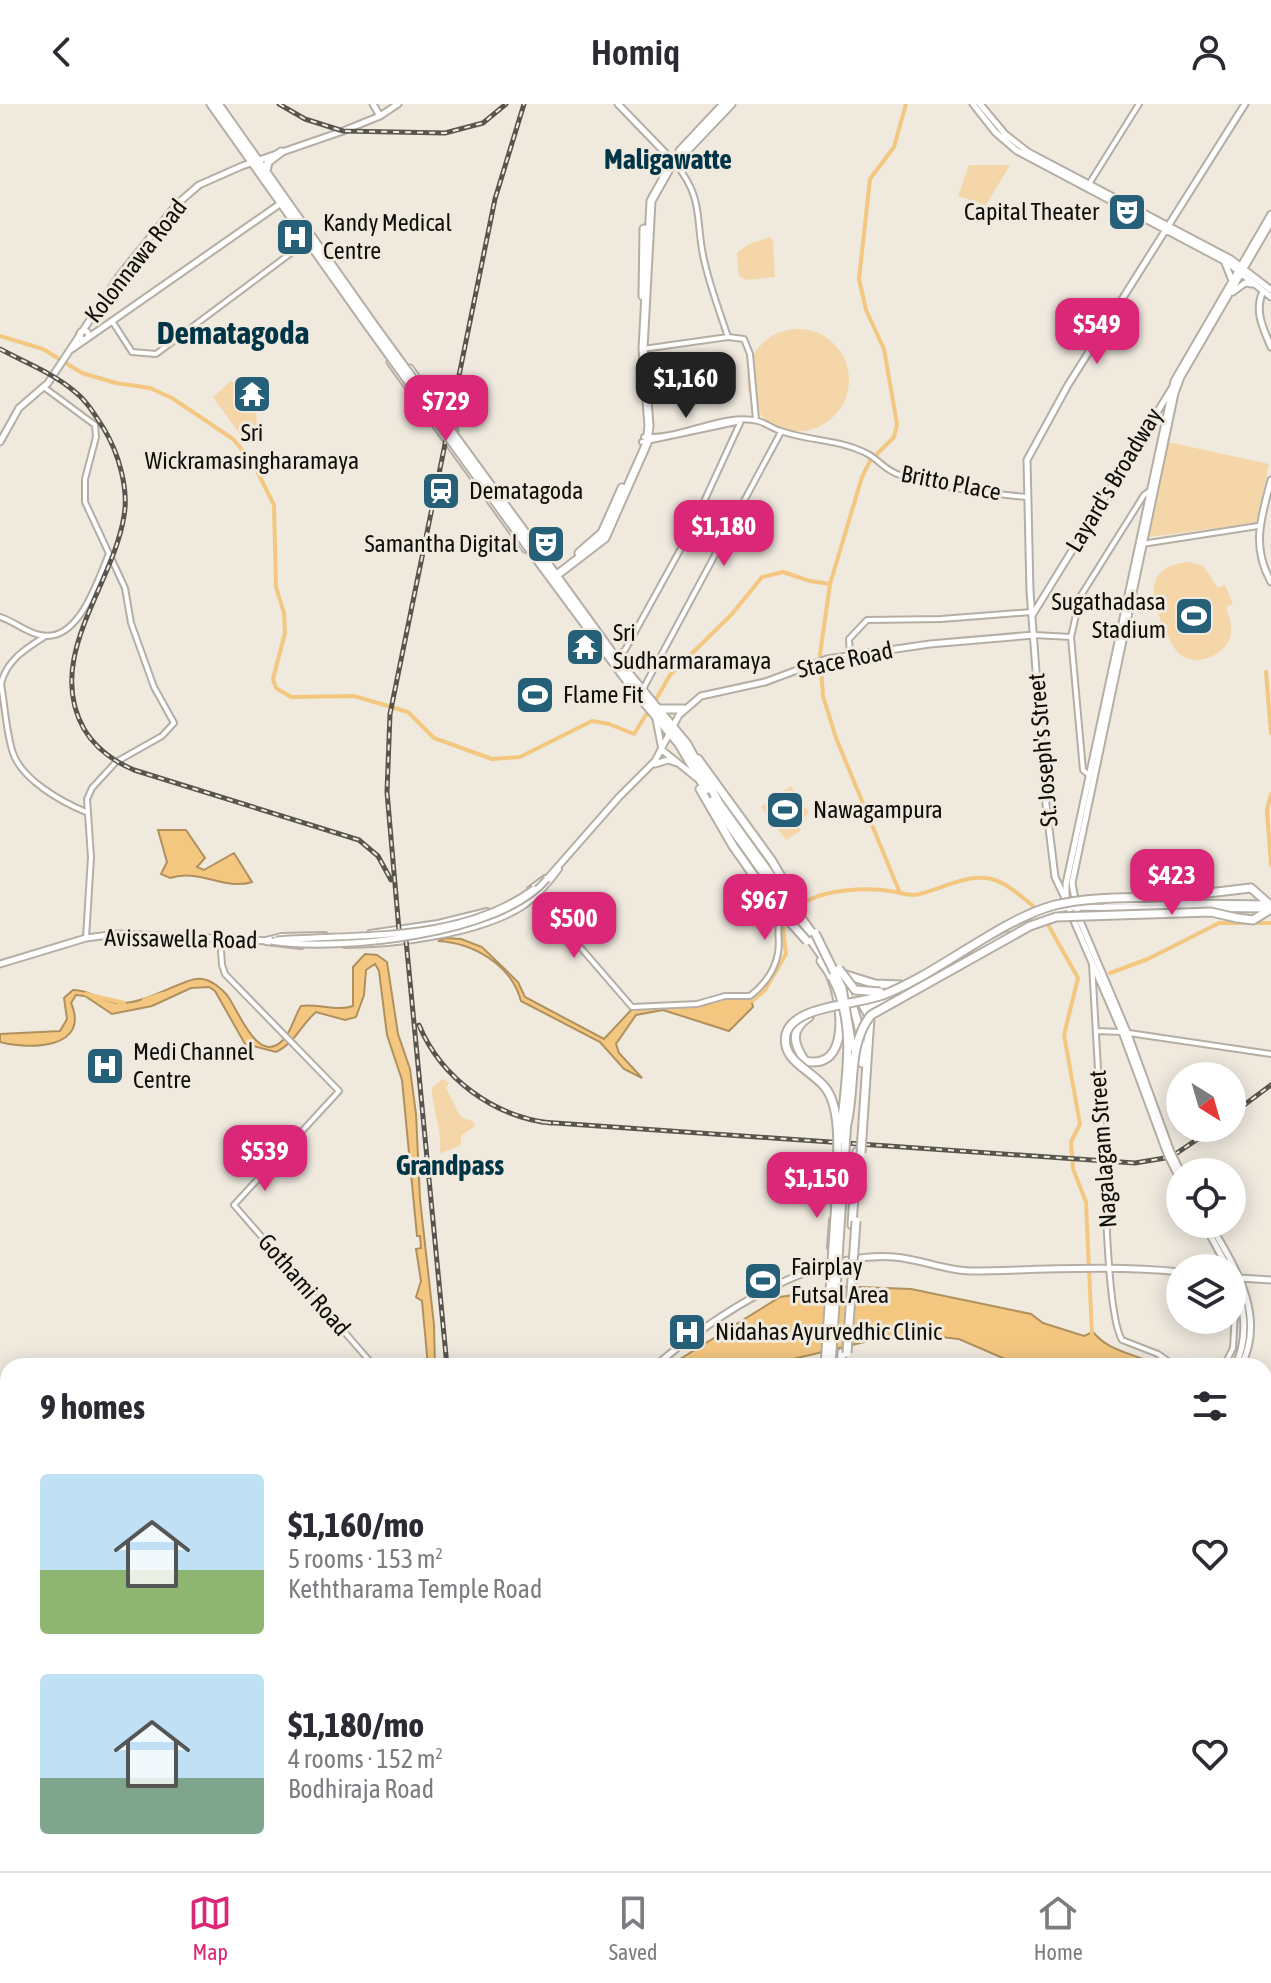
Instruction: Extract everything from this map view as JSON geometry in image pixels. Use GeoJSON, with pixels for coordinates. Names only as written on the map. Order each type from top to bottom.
{"type":"FeatureCollection","features":[{"type":"Feature","properties":{"kind":"highway"},"geometry":{"type":"LineString","coordinates":[[211,104],[245,151],[266,171],[307,241],[360,310]]}},
{"type":"Feature","properties":{"kind":"highway"},"geometry":{"type":"LineString","coordinates":[[218,104],[360,310],[535,552],[772,861],[838,976],[849,1014],[852,1058],[832,1358]]}},
{"type":"Feature","properties":{"kind":"highway"},"geometry":{"type":"LineString","coordinates":[[645,440],[639,344],[646,207],[656,182],[724,104]]}},
{"type":"Feature","properties":{"kind":"highway"},"geometry":{"type":"LineString","coordinates":[[550,572],[602,533],[645,440],[643,349],[651,201],[657,185],[674,161],[731,104]]}},
{"type":"Feature","properties":{"kind":"highway"},"geometry":{"type":"LineString","coordinates":[[242,166],[245,151]]}},
{"type":"Feature","properties":{"kind":"highway"},"geometry":{"type":"LineString","coordinates":[[266,171],[268,162],[281,152]]}},
{"type":"Feature","properties":{"kind":"highway"},"geometry":{"type":"LineString","coordinates":[[550,572],[647,701]]}},
{"type":"Feature","properties":{"kind":"highway"},"geometry":{"type":"LineString","coordinates":[[656,711],[683,709]]}},
{"type":"Feature","properties":{"kind":"highway"},"geometry":{"type":"LineString","coordinates":[[671,729],[733,846],[773,903],[807,941],[832,977],[845,1018],[848,1050],[826,1358]]}},
{"type":"Feature","properties":{"kind":"highway"},"geometry":{"type":"LineString","coordinates":[[693,755],[719,803],[849,998],[862,1051],[860,1137]]}},
{"type":"Feature","properties":{"kind":"highway"},"geometry":{"type":"LineString","coordinates":[[698,779],[793,912],[867,1008],[870,1025],[844,1358]]}},
{"type":"Feature","properties":{"kind":"highway"},"geometry":{"type":"LineString","coordinates":[[847,1124],[852,1103],[855,1049],[862,1026],[879,1008],[1028,916],[1056,905],[1254,889]]}},
{"type":"Feature","properties":{"kind":"highway"},"geometry":{"type":"LineString","coordinates":[[836,1204],[834,1105],[823,1084],[790,1055],[786,1042],[789,1029],[805,1014],[884,995],[1030,926],[1056,917],[1211,912],[1249,921],[1259,909],[1270,906],[1254,889]]}},
{"type":"Feature","properties":{"kind":"highway"},"geometry":{"type":"LineString","coordinates":[[1254,889],[1259,909]]}},
{"type":"Feature","properties":{"kind":"highway"},"geometry":{"type":"LineString","coordinates":[[815,933],[851,986],[864,993],[884,991],[947,966]]}},
{"type":"Feature","properties":{"kind":"highway"},"geometry":{"type":"LineString","coordinates":[[832,977],[838,1008],[840,1017],[841,1034],[826,1058],[815,1062],[805,1061],[794,1039],[796,1030],[806,1019],[819,1013],[835,1010],[843,1008],[861,1004],[874,1003],[947,966]]}},
{"type":"Feature","properties":{"kind":"highway"},"geometry":{"type":"LineString","coordinates":[[841,974],[875,984],[901,985]]}},
{"type":"Feature","properties":{"kind":"highway"},"geometry":{"type":"LineString","coordinates":[[854,1223],[859,1152]]}},
{"type":"Feature","properties":{"kind":"main road"},"geometry":{"type":"LineString","coordinates":[[373,104],[380,116]]}},
{"type":"Feature","properties":{"kind":"main road","name":"Kolonnawa Road"},"geometry":{"type":"LineString","coordinates":[[0,442],[19,408],[45,388],[119,276],[176,205],[205,181],[380,116],[398,104]]}},
{"type":"Feature","properties":{"kind":"main road"},"geometry":{"type":"LineString","coordinates":[[618,104],[674,161]]}},
{"type":"Feature","properties":{"kind":"main road"},"geometry":{"type":"LineString","coordinates":[[973,104],[995,132],[1017,151],[1241,269],[1267,289],[1271,297]]}},
{"type":"Feature","properties":{"kind":"main road"},"geometry":{"type":"LineString","coordinates":[[980,104],[1012,141],[1087,186]]}},
{"type":"Feature","properties":{"kind":"main road","name":"St. Joseph's Street"},"geometry":{"type":"LineString","coordinates":[[1070,903],[1059,889],[1053,865],[1046,804],[1032,614],[1027,460],[1047,421],[1245,104]]}},
{"type":"Feature","properties":{"kind":"main road"},"geometry":{"type":"LineString","coordinates":[[68,352],[283,201]]}},
{"type":"Feature","properties":{"kind":"main road"},"geometry":{"type":"LineString","coordinates":[[1172,1158],[1082,924],[1070,903],[1072,883],[1139,545],[1177,376],[1271,214]]}},
{"type":"Feature","properties":{"kind":"main road"},"geometry":{"type":"LineString","coordinates":[[1175,388],[1232,293],[1241,269],[1271,222]]}},
{"type":"Feature","properties":{"kind":"main road"},"geometry":{"type":"LineString","coordinates":[[1167,228],[1241,269],[1257,285]]}},
{"type":"Feature","properties":{"kind":"main road"},"geometry":{"type":"LineString","coordinates":[[1224,261],[1233,284]]}},
{"type":"Feature","properties":{"kind":"main road"},"geometry":{"type":"LineString","coordinates":[[1232,293],[1245,283],[1267,289]]}},
{"type":"Feature","properties":{"kind":"main road"},"geometry":{"type":"LineString","coordinates":[[1267,289],[1259,298],[1260,321],[1271,347]]}},
{"type":"Feature","properties":{"kind":"main road"},"geometry":{"type":"LineString","coordinates":[[360,310],[426,390],[486,473],[550,572]]}},
{"type":"Feature","properties":{"kind":"main road"},"geometry":{"type":"LineString","coordinates":[[360,310],[414,397],[474,481],[550,572]]}},
{"type":"Feature","properties":{"kind":"main road"},"geometry":{"type":"LineString","coordinates":[[80,333],[86,331],[86,338]]}},
{"type":"Feature","properties":{"kind":"main road","name":"Layard's Broadway"},"geometry":{"type":"LineString","coordinates":[[1032,614],[1165,396],[1175,388]]}},
{"type":"Feature","properties":{"kind":"main road"},"geometry":{"type":"LineString","coordinates":[[414,397],[424,400],[426,390]]}},
{"type":"Feature","properties":{"kind":"main road"},"geometry":{"type":"LineString","coordinates":[[474,481],[479,472],[486,473]]}},
{"type":"Feature","properties":{"kind":"main road"},"geometry":{"type":"LineString","coordinates":[[1271,480],[1258,526],[1260,558],[1271,582]]}},
{"type":"Feature","properties":{"kind":"main road"},"geometry":{"type":"LineString","coordinates":[[1125,1033],[1092,963],[1066,884],[1146,542],[1152,489]]}},
{"type":"Feature","properties":{"kind":"main road"},"geometry":{"type":"LineString","coordinates":[[1139,505],[1147,509]]}},
{"type":"Feature","properties":{"kind":"main road","name":"Stace Road"},"geometry":{"type":"LineString","coordinates":[[683,709],[705,694],[765,682],[827,659],[1034,635]]}},
{"type":"Feature","properties":{"kind":"main road"},"geometry":{"type":"LineString","coordinates":[[561,866],[619,797],[651,766],[683,709]]}},
{"type":"Feature","properties":{"kind":"main road"},"geometry":{"type":"LineString","coordinates":[[656,711],[662,750],[698,779]]}},
{"type":"Feature","properties":{"kind":"main road"},"geometry":{"type":"LineString","coordinates":[[651,766],[668,760],[681,764]]}},
{"type":"Feature","properties":{"kind":"main road","name":"St. Joseph's Street"},"geometry":{"type":"LineString","coordinates":[[1053,865],[1066,884]]}},
{"type":"Feature","properties":{"kind":"main road","name":"Avissawella Road"},"geometry":{"type":"LineString","coordinates":[[0,964],[86,938],[117,934],[267,941],[362,941],[467,924],[516,906],[561,866]]}},
{"type":"Feature","properties":{"kind":"main road"},"geometry":{"type":"LineString","coordinates":[[1070,903],[1259,909]]}},
{"type":"Feature","properties":{"kind":"main road"},"geometry":{"type":"LineString","coordinates":[[867,1008],[1045,912],[1070,903],[1259,909]]}},
{"type":"Feature","properties":{"kind":"main road"},"geometry":{"type":"LineString","coordinates":[[1082,924],[1086,916],[1100,906]]}},
{"type":"Feature","properties":{"kind":"main road"},"geometry":{"type":"LineString","coordinates":[[862,1051],[867,1008],[901,985],[1036,917]]}},
{"type":"Feature","properties":{"kind":"main road"},"geometry":{"type":"LineString","coordinates":[[849,998],[867,1008]]}},
{"type":"Feature","properties":{"kind":"main road"},"geometry":{"type":"LineString","coordinates":[[870,1025],[873,1013],[884,999]]}},
{"type":"Feature","properties":{"kind":"main road"},"geometry":{"type":"LineString","coordinates":[[666,1358],[740,1303],[829,1263],[887,1257],[958,1271],[1111,1268],[1166,1271]]}},
{"type":"Feature","properties":{"kind":"main road"},"geometry":{"type":"LineString","coordinates":[[1246,1278],[1271,1280]]}},
{"type":"Feature","properties":{"kind":"main road"},"geometry":{"type":"LineString","coordinates":[[1246,1285],[1256,1279]]}},
{"type":"Feature","properties":{"kind":"main road"},"geometry":{"type":"LineString","coordinates":[[1243,1358],[1250,1330],[1246,1303]]}},
{"type":"Feature","properties":{"kind":"main road"},"geometry":{"type":"LineString","coordinates":[[1238,1358],[1244,1334]]}},
{"type":"Feature","properties":{"kind":"street"},"geometry":{"type":"LineString","coordinates":[[1087,186],[1139,104]]}},
{"type":"Feature","properties":{"kind":"street"},"geometry":{"type":"LineString","coordinates":[[674,161],[686,176],[697,200],[705,264],[728,337]]}},
{"type":"Feature","properties":{"kind":"street"},"geometry":{"type":"LineString","coordinates":[[112,321],[132,352],[156,354],[307,241]]}},
{"type":"Feature","properties":{"kind":"street"},"geometry":{"type":"LineString","coordinates":[[643,349],[728,337],[744,339],[750,354],[756,420],[645,440]]}},
{"type":"Feature","properties":{"kind":"street"},"geometry":{"type":"LineString","coordinates":[[45,388],[95,425],[96,437],[85,479],[84,499],[89,516],[125,588],[131,623],[154,687],[174,723],[162,736],[116,762],[92,788],[87,799],[91,857],[86,938]]}},
{"type":"Feature","properties":{"kind":"street","name":"Britto Place"},"geometry":{"type":"LineString","coordinates":[[756,420],[781,432],[820,438],[870,455],[898,475],[962,490],[1027,497]]}},
{"type":"Feature","properties":{"kind":"street"},"geometry":{"type":"LineString","coordinates":[[615,657],[625,650],[690,532],[738,422]]}},
{"type":"Feature","properties":{"kind":"street"},"geometry":{"type":"LineString","coordinates":[[642,691],[781,432]]}},
{"type":"Feature","properties":{"kind":"street"},"geometry":{"type":"LineString","coordinates":[[1092,775],[1083,770],[1071,637],[1080,597],[1152,489]]}},
{"type":"Feature","properties":{"kind":"street"},"geometry":{"type":"LineString","coordinates":[[1139,545],[1258,526]]}},
{"type":"Feature","properties":{"kind":"street"},"geometry":{"type":"LineString","coordinates":[[86,812],[49,794],[18,763],[12,752],[1,684],[3,676],[19,654],[44,637],[60,633],[77,619],[109,555]]}},
{"type":"Feature","properties":{"kind":"street"},"geometry":{"type":"LineString","coordinates":[[850,655],[849,639],[867,620],[1032,614]]}},
{"type":"Feature","properties":{"kind":"street"},"geometry":{"type":"LineString","coordinates":[[0,617],[44,637]]}},
{"type":"Feature","properties":{"kind":"street"},"geometry":{"type":"LineString","coordinates":[[1034,635],[1071,637]]}},
{"type":"Feature","properties":{"kind":"street"},"geometry":{"type":"LineString","coordinates":[[267,941],[285,946],[386,943],[491,921],[522,907],[536,896],[561,866]]}},
{"type":"Feature","properties":{"kind":"street"},"geometry":{"type":"LineString","coordinates":[[267,941],[281,936],[385,932],[489,910],[525,892],[561,866]]}},
{"type":"Feature","properties":{"kind":"street"},"geometry":{"type":"LineString","coordinates":[[536,896],[632,1007],[697,1004],[725,996],[750,996],[766,981],[775,966],[779,951],[778,925],[793,912]]}},
{"type":"Feature","properties":{"kind":"street"},"geometry":{"type":"LineString","coordinates":[[385,932],[386,943]]}},
{"type":"Feature","properties":{"kind":"street","name":"Gothami Road"},"geometry":{"type":"LineString","coordinates":[[220,937],[225,974],[339,1091],[234,1205],[367,1358]]}},
{"type":"Feature","properties":{"kind":"street","name":"Nagalagam Street"},"geometry":{"type":"LineString","coordinates":[[1092,963],[1111,1268],[1119,1335],[1122,1340],[1164,1358]]}},
{"type":"Feature","properties":{"kind":"street"},"geometry":{"type":"LineString","coordinates":[[1096,1031],[1271,1054]]}},
{"type":"Feature","properties":{"kind":"street"},"geometry":{"type":"LineString","coordinates":[[829,1263],[832,1219],[853,1206]]}},
{"type":"Feature","properties":{"kind":"street"},"geometry":{"type":"LineString","coordinates":[[1228,1358],[1233,1348],[1234,1334]]}},
{"type":"Feature","properties":{"kind":"shaded area"},"geometry":{"type":"Polygon","coordinates":[[[969,165],[1010,165],[986,205],[958,196],[969,165]]]}},
{"type":"Feature","properties":{"kind":"shaded area"},"geometry":{"type":"Polygon","coordinates":[[[770,237],[775,277],[746,280],[739,276],[737,253],[749,244],[770,237]]]}},
{"type":"Feature","properties":{"kind":"shaded area"},"geometry":{"type":"Polygon","coordinates":[[[798,329],[818,332],[841,351],[846,360],[849,380],[846,400],[827,423],[818,428],[798,431],[778,428],[755,409],[750,400],[747,380],[750,360],[769,337],[778,332],[798,329]]]}},
{"type":"Feature","properties":{"kind":"shaded area"},"geometry":{"type":"Polygon","coordinates":[[[231,381],[254,390],[258,435],[247,444],[213,397],[231,381]]]}},
{"type":"Feature","properties":{"kind":"shaded area"},"geometry":{"type":"Polygon","coordinates":[[[1168,442],[1269,464],[1256,523],[1149,537],[1168,442]]]}},
{"type":"Feature","properties":{"kind":"shaded area","name":"Sugathadasa Stadium"},"geometry":{"type":"Polygon","coordinates":[[[1189,562],[1203,566],[1218,588],[1225,585],[1233,604],[1226,607],[1231,626],[1228,642],[1215,654],[1197,660],[1184,657],[1175,649],[1154,597],[1157,578],[1163,570],[1189,562]]]}},
{"type":"Feature","properties":{"kind":"shaded area","name":"Nawagampura"},"geometry":{"type":"Polygon","coordinates":[[[791,786],[809,813],[796,822],[801,830],[786,840],[761,807],[791,786]]]}},
{"type":"Feature","properties":{"kind":"shaded area"},"geometry":{"type":"Polygon","coordinates":[[[158,830],[186,830],[205,858],[197,867],[204,870],[234,853],[252,882],[232,884],[191,876],[170,878],[161,874],[167,862],[158,830]]]}},
{"type":"Feature","properties":{"kind":"shaded area"},"geometry":{"type":"Polygon","coordinates":[[[461,939],[482,947],[518,982],[525,997],[604,1039],[633,1008],[705,1005],[724,998],[751,998],[753,1007],[729,1031],[663,1010],[636,1015],[616,1044],[619,1053],[642,1078],[624,1069],[600,1042],[521,1001],[509,976],[489,958],[464,946],[438,941],[461,939]]]}},
{"type":"Feature","properties":{"kind":"shaded area"},"geometry":{"type":"Polygon","coordinates":[[[365,954],[377,955],[387,962],[398,1034],[410,1069],[435,1358],[427,1358],[422,1301],[416,1297],[421,1281],[416,1249],[421,1248],[420,1236],[417,1236],[402,1080],[387,1035],[379,971],[375,964],[366,970],[364,995],[356,1017],[345,1020],[316,1012],[288,1044],[276,1052],[245,1044],[215,991],[209,987],[191,988],[152,1006],[112,1014],[85,996],[76,995],[71,1003],[75,1018],[72,1030],[65,1038],[54,1043],[26,1046],[0,1042],[0,1034],[60,1031],[67,1019],[64,998],[73,990],[120,1003],[202,979],[216,985],[227,995],[257,1042],[275,1046],[287,1035],[301,1006],[353,1006],[353,967],[365,954]]]}},
{"type":"Feature","properties":{"kind":"shaded area"},"geometry":{"type":"Polygon","coordinates":[[[442,1079],[449,1082],[446,1088],[461,1117],[474,1122],[475,1126],[461,1136],[461,1145],[439,1154],[440,1139],[432,1088],[442,1079]]]}},
{"type":"Feature","properties":{"kind":"shaded area"},"geometry":{"type":"Polygon","coordinates":[[[832,1286],[911,1289],[1031,1314],[1043,1323],[1084,1336],[1093,1332],[1115,1349],[1139,1358],[1003,1358],[959,1339],[922,1335],[877,1339],[797,1358],[682,1358],[780,1297],[820,1291],[832,1286]]]}},
{"type":"Feature","properties":{"kind":"waterway"},"geometry":{"type":"LineString","coordinates":[[906,104],[894,147],[870,179],[859,279],[866,310],[884,349],[897,424],[894,437],[870,461],[862,477],[830,584],[820,654],[823,696],[836,738],[900,893],[918,894],[968,879],[991,879],[1002,883],[1039,911]]}},
{"type":"Feature","properties":{"kind":"waterway"},"geometry":{"type":"LineString","coordinates":[[0,336],[43,349],[82,373],[116,383],[150,388],[172,398],[233,439],[253,463],[274,505],[276,587],[284,613],[285,633],[273,679],[276,688],[291,697],[354,696],[408,712],[434,738],[492,759],[520,757],[592,721],[634,734],[649,710]]}},
{"type":"Feature","properties":{"kind":"waterway"},"geometry":{"type":"LineString","coordinates":[[654,703],[670,675],[732,614],[762,577],[783,572],[830,584]]}},
{"type":"Feature","properties":{"kind":"waterway"},"geometry":{"type":"LineString","coordinates":[[1266,672],[1271,733]]}},
{"type":"Feature","properties":{"kind":"waterway"},"geometry":{"type":"LineString","coordinates":[[1271,794],[1267,810],[1271,865]]}},
{"type":"Feature","properties":{"kind":"waterway"},"geometry":{"type":"LineString","coordinates":[[798,907],[820,896],[847,890],[900,893]]}},
{"type":"Feature","properties":{"kind":"waterway"},"geometry":{"type":"LineString","coordinates":[[752,1001],[765,990],[786,954],[782,920]]}},
{"type":"Feature","properties":{"kind":"waterway"},"geometry":{"type":"LineString","coordinates":[[1046,921],[1078,978],[1064,1035],[1080,1124],[1071,1142],[1073,1169],[1086,1202],[1092,1335]]}},
{"type":"Feature","properties":{"kind":"waterway"},"geometry":{"type":"LineString","coordinates":[[1110,973],[1148,959],[1219,923],[1271,923]]}},
{"type":"Feature","properties":{"kind":"waterway"},"geometry":{"type":"LineString","coordinates":[[86,994],[124,1003]]}},
{"type":"Feature","properties":{"kind":"waterway"},"geometry":{"type":"LineString","coordinates":[[144,1000],[163,994]]}},
{"type":"Feature","properties":{"kind":"railway"},"geometry":{"type":"LineString","coordinates":[[279,104],[305,119],[343,131],[445,133],[483,123],[506,104]]}},
{"type":"Feature","properties":{"kind":"railway"},"geometry":{"type":"LineString","coordinates":[[399,930],[387,792],[390,714],[495,199],[524,104]]}},
{"type":"Feature","properties":{"kind":"railway"},"geometry":{"type":"LineString","coordinates":[[0,349],[57,379],[83,399],[109,438],[121,471],[125,494],[124,516],[76,649],[72,676],[74,702],[84,729],[94,743],[119,763],[134,770],[359,840],[378,856],[391,880]]}},
{"type":"Feature","properties":{"kind":"railway"},"geometry":{"type":"LineString","coordinates":[[406,940],[446,1358]]}},
{"type":"Feature","properties":{"kind":"railway"},"geometry":{"type":"LineString","coordinates":[[419,1025],[441,1062],[472,1092],[509,1113],[551,1123]]}},
{"type":"Feature","properties":{"kind":"railway"},"geometry":{"type":"LineString","coordinates":[[1246,1104],[1271,1085]]}},
{"type":"Feature","properties":{"kind":"railway"},"geometry":{"type":"LineString","coordinates":[[541,1122],[1135,1163],[1171,1157],[1193,1142]]}},
{"type":"Feature","properties":{"kind":"place","name":"Capital Theater"},"geometry":{"type":"Point","coordinates":[1127,212]}},
{"type":"Feature","properties":{"kind":"place","name":"Kandy Medical Centre"},"geometry":{"type":"Point","coordinates":[295,237]}},
{"type":"Feature","properties":{"kind":"place","name":"Sri Wickramasingharamaya"},"geometry":{"type":"Point","coordinates":[252,394]}},
{"type":"Feature","properties":{"kind":"place","name":"Dematagoda"},"geometry":{"type":"Point","coordinates":[441,491]}},
{"type":"Feature","properties":{"kind":"place","name":"Samantha Digital"},"geometry":{"type":"Point","coordinates":[546,544]}},
{"type":"Feature","properties":{"kind":"place","name":"Sugathadasa Stadium"},"geometry":{"type":"Point","coordinates":[1194,616]}},
{"type":"Feature","properties":{"kind":"place","name":"Sri Sudharmaramaya"},"geometry":{"type":"Point","coordinates":[585,647]}},
{"type":"Feature","properties":{"kind":"place","name":"Flame Fit"},"geometry":{"type":"Point","coordinates":[535,695]}},
{"type":"Feature","properties":{"kind":"place","name":"Nawagampura"},"geometry":{"type":"Point","coordinates":[785,810]}},
{"type":"Feature","properties":{"kind":"place","name":"Medi Channel Centre"},"geometry":{"type":"Point","coordinates":[105,1066]}},
{"type":"Feature","properties":{"kind":"place","name":"Fairplay Futsal Area"},"geometry":{"type":"Point","coordinates":[763,1281]}},
{"type":"Feature","properties":{"kind":"place","name":"Nidahas Ayurvedhic Clinic"},"geometry":{"type":"Point","coordinates":[687,1332]}},
{"type":"Feature","properties":{"kind":"district","name":"Maligawatte"},"geometry":{"type":"Point","coordinates":[668,159]}},
{"type":"Feature","properties":{"kind":"district","name":"Dematagoda"},"geometry":{"type":"Point","coordinates":[233,333]}},
{"type":"Feature","properties":{"kind":"district","name":"Grandpass"},"geometry":{"type":"Point","coordinates":[450,1165]}}]}
